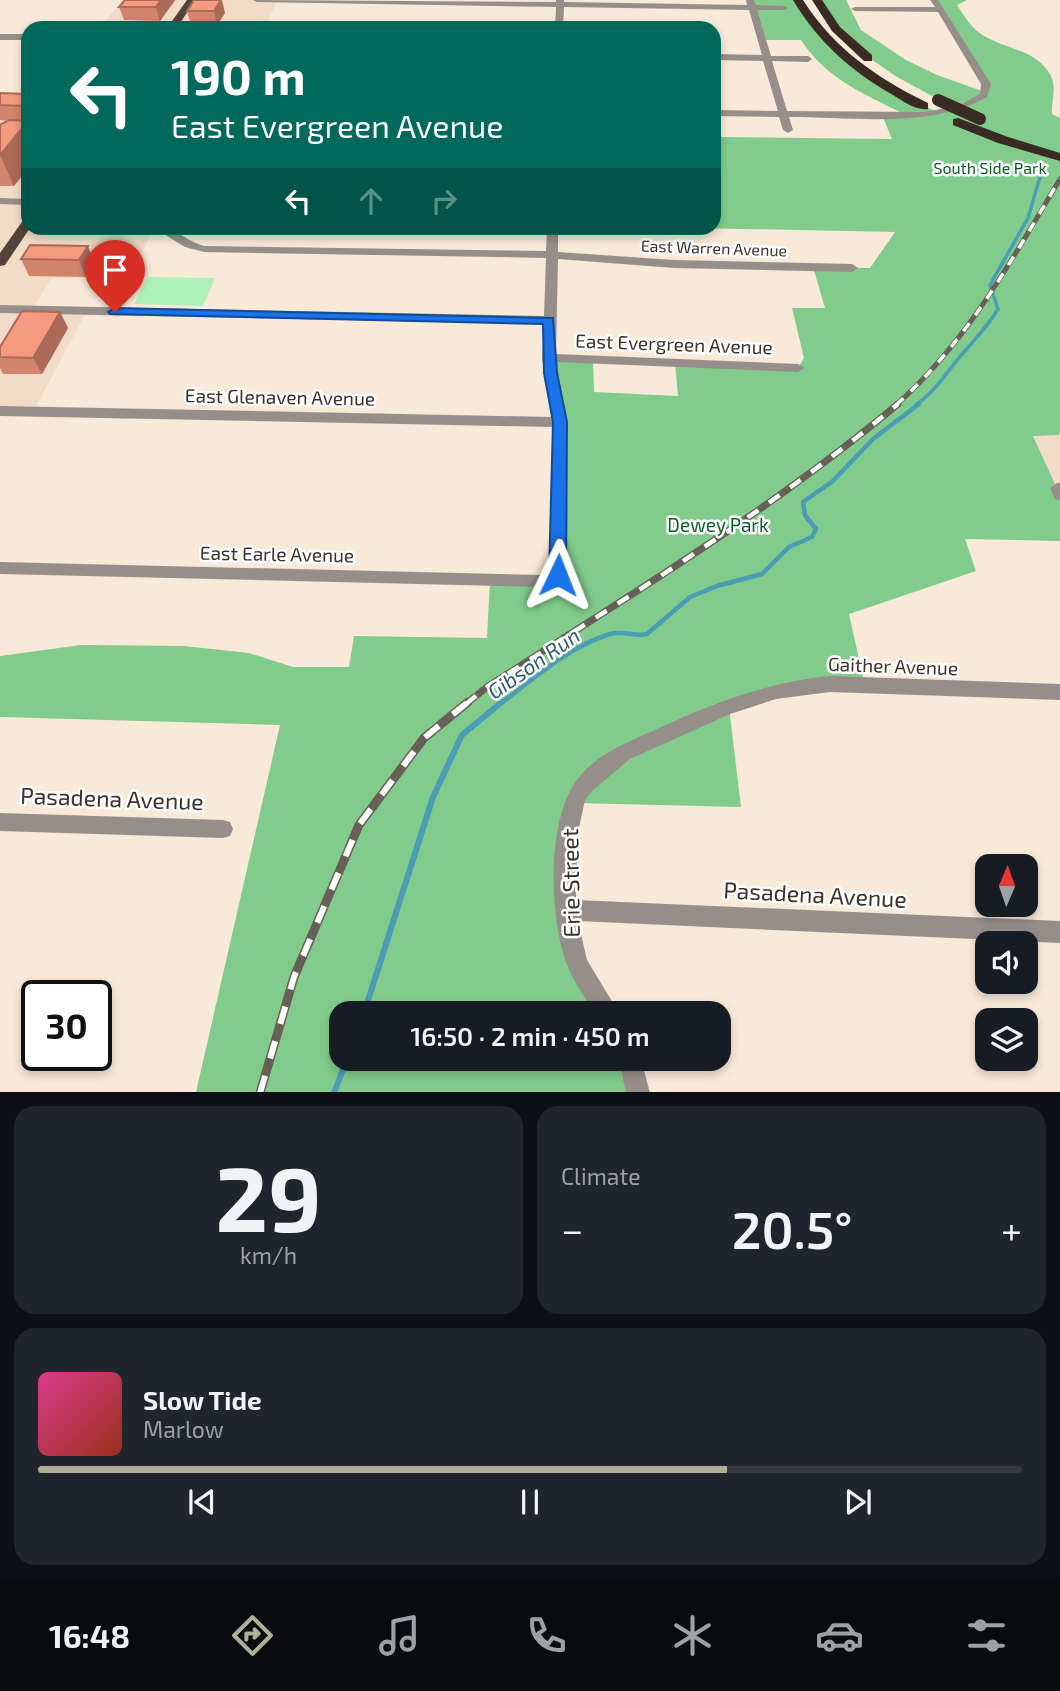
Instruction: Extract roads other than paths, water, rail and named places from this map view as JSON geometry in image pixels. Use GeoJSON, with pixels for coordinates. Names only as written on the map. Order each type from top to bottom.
{"type":"FeatureCollection","features":[{"type":"Feature","properties":{"kind":"highway"},"geometry":{"type":"LineString","coordinates":[[798,0],[816,29],[842,55],[877,82],[958,122],[1033,150],[1057,154]]}},
{"type":"Feature","properties":{"kind":"highway"},"geometry":{"type":"LineString","coordinates":[[817,0],[836,29],[884,70],[938,100],[1057,154]]}},
{"type":"Feature","properties":{"kind":"main road"},"geometry":{"type":"LineString","coordinates":[[177,21],[191,0]]}},
{"type":"Feature","properties":{"kind":"main road"},"geometry":{"type":"LineString","coordinates":[[0,262],[21,232]]}},
{"type":"Feature","properties":{"kind":"street"},"geometry":{"type":"LineString","coordinates":[[257,0],[751,4],[784,8]]}},
{"type":"Feature","properties":{"kind":"street"},"geometry":{"type":"LineString","coordinates":[[721,113],[885,116],[935,114],[963,107],[985,92],[984,80],[934,0]]}},
{"type":"Feature","properties":{"kind":"street"},"geometry":{"type":"LineString","coordinates":[[559,21],[560,2]]}},
{"type":"Feature","properties":{"kind":"street"},"geometry":{"type":"LineString","coordinates":[[751,4],[788,130]]}},
{"type":"Feature","properties":{"kind":"street"},"geometry":{"type":"LineString","coordinates":[[855,9],[940,10]]}},
{"type":"Feature","properties":{"kind":"street"},"geometry":{"type":"LineString","coordinates":[[0,37],[21,37]]}},
{"type":"Feature","properties":{"kind":"street"},"geometry":{"type":"LineString","coordinates":[[721,57],[808,59]]}},
{"type":"Feature","properties":{"kind":"street"},"geometry":{"type":"LineString","coordinates":[[0,201],[21,202]]}},
{"type":"Feature","properties":{"kind":"street","name":"East Warren Avenue"},"geometry":{"type":"LineString","coordinates":[[172,235],[189,245],[204,249],[552,255],[674,264],[852,268]]}},
{"type":"Feature","properties":{"kind":"street"},"geometry":{"type":"LineString","coordinates":[[553,235],[549,358],[560,422]]}},
{"type":"Feature","properties":{"kind":"street","name":"East Evergreen Avenue"},"geometry":{"type":"LineString","coordinates":[[0,309],[549,320]]}},
{"type":"Feature","properties":{"kind":"street","name":"East Evergreen Avenue"},"geometry":{"type":"LineString","coordinates":[[549,358],[798,368]]}},
{"type":"Feature","properties":{"kind":"street","name":"East Glenaven Avenue"},"geometry":{"type":"LineString","coordinates":[[0,411],[560,422]]}},
{"type":"Feature","properties":{"kind":"street","name":"East Earle Avenue"},"geometry":{"type":"LineString","coordinates":[[0,568],[544,581],[553,579],[558,575],[560,422]]}},
{"type":"Feature","properties":{"kind":"street","name":"Gaither Avenue"},"geometry":{"type":"LineString","coordinates":[[728,707],[772,692],[815,685],[1060,692]]}},
{"type":"Feature","properties":{"kind":"street","name":"Erie Street"},"geometry":{"type":"LineString","coordinates":[[601,1001],[576,961],[568,936],[567,835],[577,797],[590,777],[623,753],[728,707]]}},
{"type":"Feature","properties":{"kind":"street","name":"Pasadena Avenue"},"geometry":{"type":"LineString","coordinates":[[0,822],[223,829]]}},
{"type":"Feature","properties":{"kind":"street","name":"Pasadena Avenue"},"geometry":{"type":"LineString","coordinates":[[567,910],[1060,932]]}},
{"type":"Feature","properties":{"kind":"street"},"geometry":{"type":"LineString","coordinates":[[633,1071],[638,1092]]}},
{"type":"Feature","properties":{"kind":"waterway","name":"Gibson Run"},"geometry":{"type":"LineString","coordinates":[[916,405],[936,386],[998,309],[990,285],[1028,218],[1040,177]]}},
{"type":"Feature","properties":{"kind":"waterway","name":"Gibson Run"},"geometry":{"type":"LineString","coordinates":[[500,704],[552,664],[580,647],[615,633],[647,634],[690,597],[717,586],[762,574],[789,547],[812,537],[816,529],[805,515],[803,502],[833,481],[873,439],[919,404]]}},
{"type":"Feature","properties":{"kind":"waterway","name":"Gibson Run"},"geometry":{"type":"LineString","coordinates":[[368,1001],[433,797],[462,735],[502,702]]}},
{"type":"Feature","properties":{"kind":"waterway","name":"Gibson Run"},"geometry":{"type":"LineString","coordinates":[[334,1092],[342,1071]]}},
{"type":"Feature","properties":{"kind":"railway"},"geometry":{"type":"LineString","coordinates":[[896,405],[922,380],[967,327],[1006,270],[1060,179]]}},
{"type":"Feature","properties":{"kind":"railway"},"geometry":{"type":"LineString","coordinates":[[466,704],[487,687],[749,517],[898,404]]}},
{"type":"Feature","properties":{"kind":"railway"},"geometry":{"type":"LineString","coordinates":[[260,1092],[294,977],[359,825],[424,738],[468,702]]}},
{"type":"Feature","properties":{"kind":"park label","name":"South Side Park"},"geometry":{"type":"Point","coordinates":[990,168]}},
{"type":"Feature","properties":{"kind":"park label","name":"Dewey Park"},"geometry":{"type":"Point","coordinates":[718,525]}}]}
